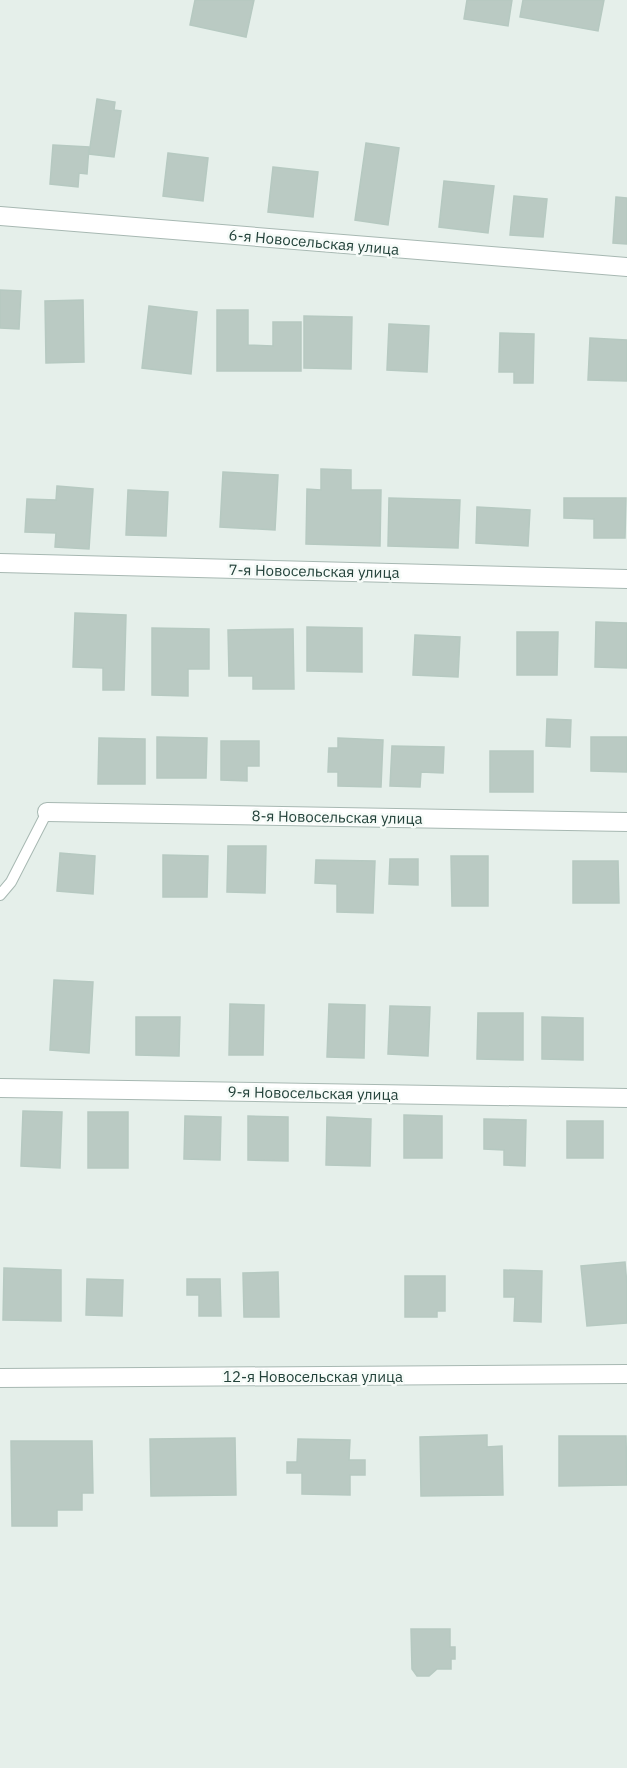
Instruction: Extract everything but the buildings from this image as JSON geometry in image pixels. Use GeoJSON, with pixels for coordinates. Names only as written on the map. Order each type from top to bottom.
{"type":"FeatureCollection","features":[{"type":"Feature","properties":{"kind":"street","name":"6-я Новосельская улица"},"geometry":{"type":"LineString","coordinates":[[0,216],[627,267]]}},
{"type":"Feature","properties":{"kind":"street","name":"7-я Новосельская улица"},"geometry":{"type":"LineString","coordinates":[[0,563],[627,579]]}},
{"type":"Feature","properties":{"kind":"street","name":"8-я Новосельская улица"},"geometry":{"type":"LineString","coordinates":[[47,812],[627,822]]}},
{"type":"Feature","properties":{"kind":"street","name":"9-я Новосельская улица"},"geometry":{"type":"LineString","coordinates":[[0,1088],[627,1098]]}},
{"type":"Feature","properties":{"kind":"street","name":"12-я Новосельская улица"},"geometry":{"type":"LineString","coordinates":[[0,1378],[627,1374]]}},
{"type":"Feature","properties":{"kind":"lane"},"geometry":{"type":"LineString","coordinates":[[0,895],[11,882],[47,812]]}}]}
